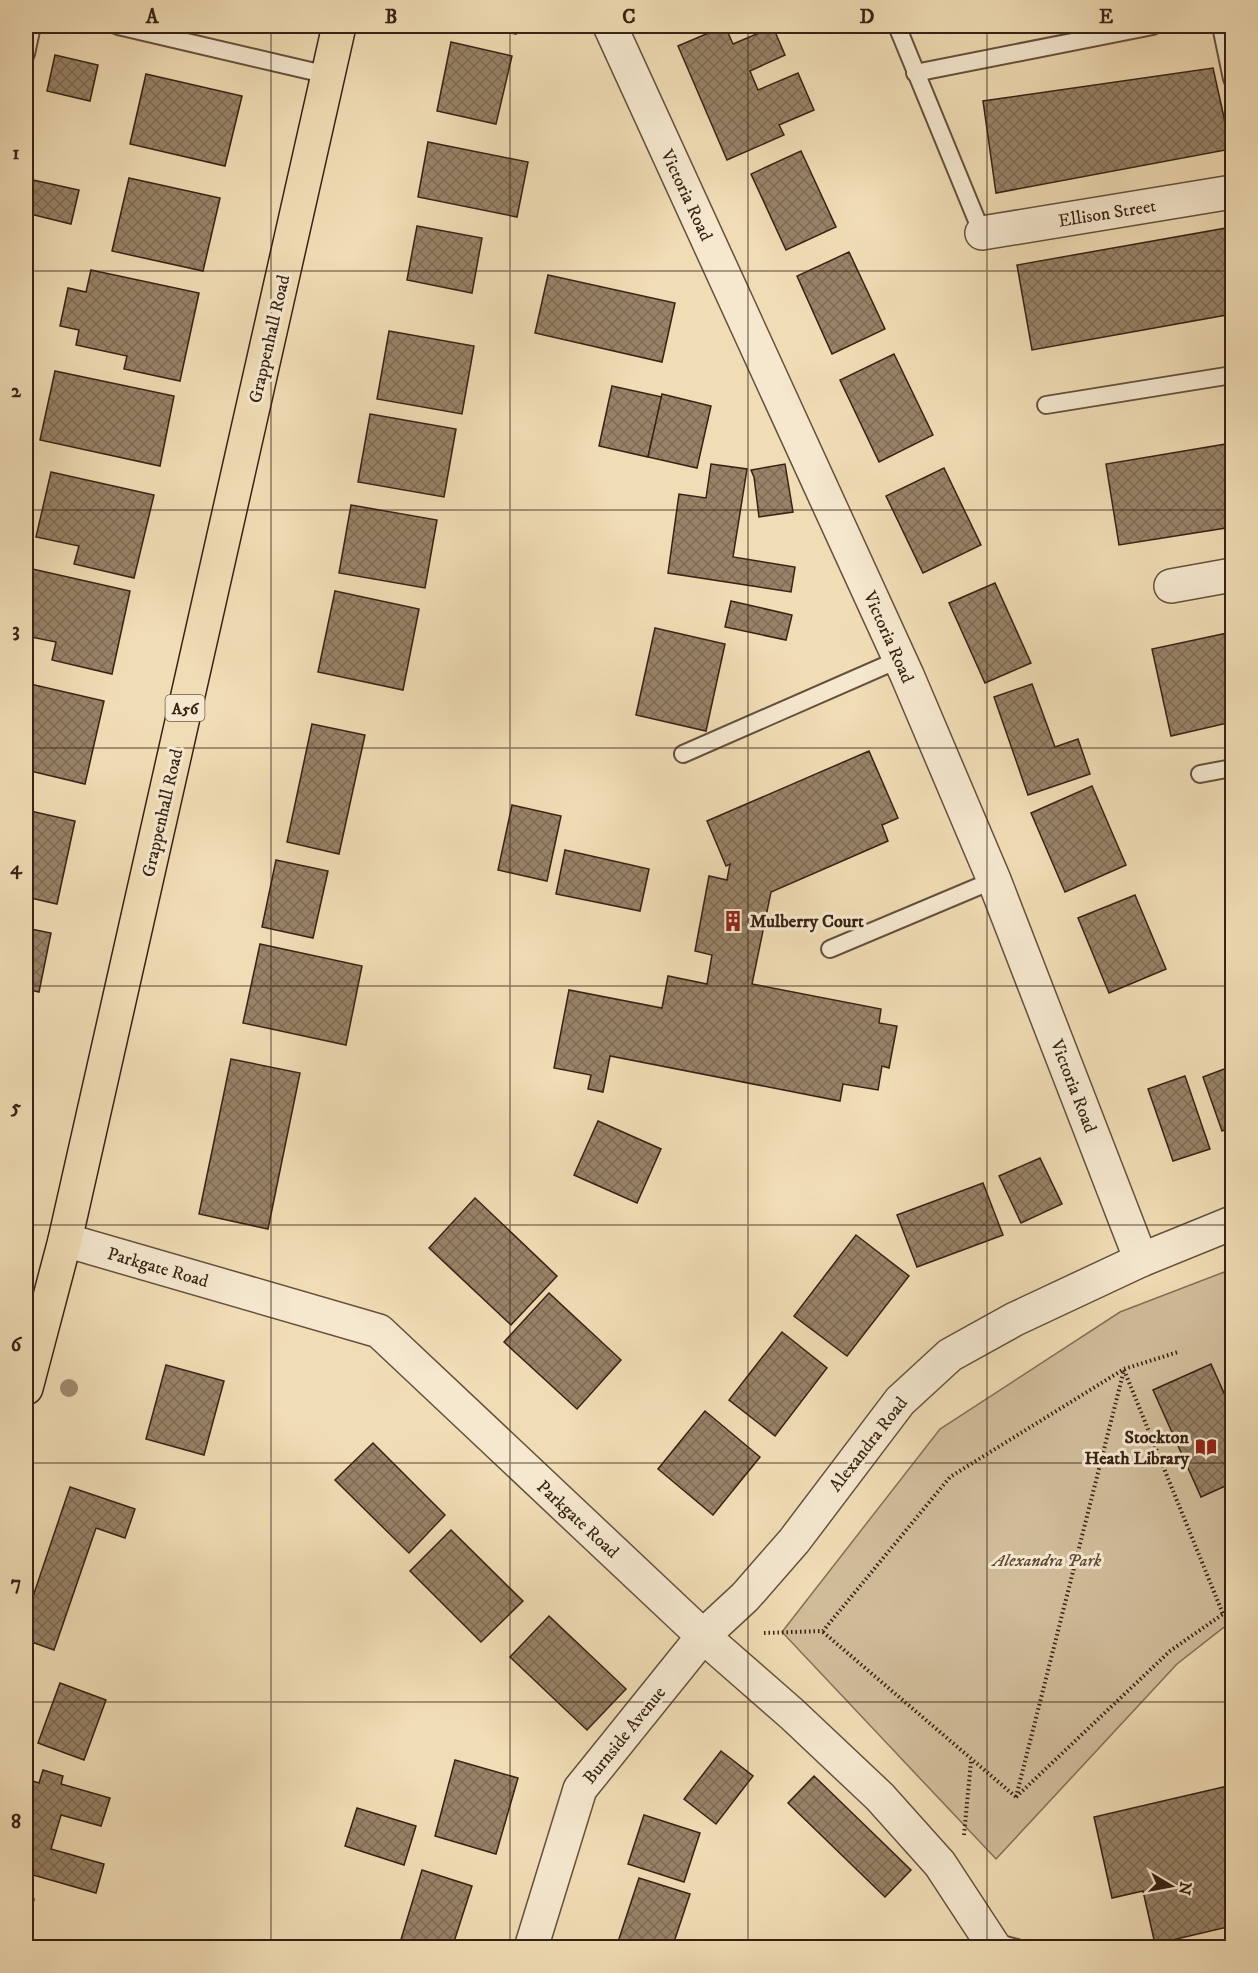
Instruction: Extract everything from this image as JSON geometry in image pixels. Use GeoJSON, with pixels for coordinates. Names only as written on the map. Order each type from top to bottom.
{"type":"FeatureCollection","features":[{"type":"Feature","properties":{"kind":"main road","name":"Grappenhall Road"},"geometry":{"type":"LineString","coordinates":[[26,1388],[65,1240],[339,26]]}},
{"type":"Feature","properties":{"kind":"street","name":"Victoria Road"},"geometry":{"type":"LineString","coordinates":[[610,26],[900,659],[994,880],[1140,1260]]}},
{"type":"Feature","properties":{"kind":"street","name":"Ellison Street"},"geometry":{"type":"LineString","coordinates":[[982,233],[1233,192]]}},
{"type":"Feature","properties":{"kind":"street"},"geometry":{"type":"LineString","coordinates":[[1171,586],[1233,575]]}},
{"type":"Feature","properties":{"kind":"street","name":"Alexandra Road"},"geometry":{"type":"LineString","coordinates":[[704,1637],[745,1597],[794,1541],[900,1401],[950,1355],[1015,1319],[1140,1260],[1233,1222]]}},
{"type":"Feature","properties":{"kind":"street","name":"Parkgate Road"},"geometry":{"type":"LineString","coordinates":[[65,1240],[379,1331],[704,1637],[792,1714],[880,1797],[940,1864],[1000,1945]]}},
{"type":"Feature","properties":{"kind":"street","name":"Burnside Avenue"},"geometry":{"type":"LineString","coordinates":[[531,1947],[580,1789],[704,1637]]}},
{"type":"Feature","properties":{"kind":"lane"},"geometry":{"type":"LineString","coordinates":[[26,54],[32,26]]}},
{"type":"Feature","properties":{"kind":"lane"},"geometry":{"type":"LineString","coordinates":[[118,26],[328,75]]}},
{"type":"Feature","properties":{"kind":"lane"},"geometry":{"type":"LineString","coordinates":[[897,26],[982,233]]}},
{"type":"Feature","properties":{"kind":"lane"},"geometry":{"type":"LineString","coordinates":[[915,73],[1153,26]]}},
{"type":"Feature","properties":{"kind":"lane"},"geometry":{"type":"LineString","coordinates":[[1221,26],[1233,79]]}},
{"type":"Feature","properties":{"kind":"lane"},"geometry":{"type":"LineString","coordinates":[[1046,405],[1233,375]]}},
{"type":"Feature","properties":{"kind":"lane"},"geometry":{"type":"LineString","coordinates":[[683,754],[900,659]]}},
{"type":"Feature","properties":{"kind":"lane"},"geometry":{"type":"LineString","coordinates":[[1200,774],[1233,768]]}},
{"type":"Feature","properties":{"kind":"lane"},"geometry":{"type":"LineString","coordinates":[[830,949],[994,880]]}},
{"type":"Feature","properties":{"kind":"path"},"geometry":{"type":"LineString","coordinates":[[823,1631],[950,1477],[1124,1369],[1178,1352]]}},
{"type":"Feature","properties":{"kind":"path"},"geometry":{"type":"LineString","coordinates":[[1124,1369],[1223,1614]]}},
{"type":"Feature","properties":{"kind":"path"},"geometry":{"type":"LineString","coordinates":[[1016,1797],[1124,1369]]}},
{"type":"Feature","properties":{"kind":"path"},"geometry":{"type":"LineString","coordinates":[[1016,1797],[1170,1651],[1223,1614],[1233,1610]]}},
{"type":"Feature","properties":{"kind":"path"},"geometry":{"type":"LineString","coordinates":[[759,1633],[823,1631],[971,1761],[1016,1797]]}},
{"type":"Feature","properties":{"kind":"path"},"geometry":{"type":"LineString","coordinates":[[940,1864],[964,1837],[971,1761]]}},
{"type":"Feature","properties":{"kind":"green space","name":"Alexandra Park"},"geometry":{"type":"Polygon","coordinates":[[[1232,1269],[1232,1625],[1223,1628],[1177,1664],[996,1859],[782,1632],[940,1429],[1120,1312],[1232,1269]]]}},
{"type":"Feature","properties":{"kind":"building"},"geometry":{"type":"Polygon","coordinates":[[[478,26],[518,26],[516,34],[478,26]]]}},
{"type":"Feature","properties":{"kind":"building"},"geometry":{"type":"Polygon","coordinates":[[[725,26],[733,44],[773,27],[785,55],[750,71],[758,90],[798,73],[814,110],[779,125],[784,135],[727,160],[678,46],[725,26]]]}},
{"type":"Feature","properties":{"kind":"building"},"geometry":{"type":"Polygon","coordinates":[[[451,42],[512,56],[496,124],[437,111],[451,42]]]}},
{"type":"Feature","properties":{"kind":"building"},"geometry":{"type":"Polygon","coordinates":[[[55,55],[98,65],[90,101],[47,91],[55,55]]]}},
{"type":"Feature","properties":{"kind":"building"},"geometry":{"type":"Polygon","coordinates":[[[1213,68],[1231,149],[996,193],[983,101],[1213,68]]]}},
{"type":"Feature","properties":{"kind":"building"},"geometry":{"type":"Polygon","coordinates":[[[146,74],[242,96],[225,166],[130,144],[146,74]]]}},
{"type":"Feature","properties":{"kind":"building"},"geometry":{"type":"Polygon","coordinates":[[[428,142],[528,162],[517,217],[418,197],[428,142]]]}},
{"type":"Feature","properties":{"kind":"building"},"geometry":{"type":"Polygon","coordinates":[[[801,151],[836,227],[786,250],[751,174],[801,151]]]}},
{"type":"Feature","properties":{"kind":"building"},"geometry":{"type":"Polygon","coordinates":[[[129,178],[220,198],[203,271],[112,251],[129,178]]]}},
{"type":"Feature","properties":{"kind":"building"},"geometry":{"type":"Polygon","coordinates":[[[33,180],[79,190],[71,224],[26,213],[33,180]]]}},
{"type":"Feature","properties":{"kind":"building"},"geometry":{"type":"Polygon","coordinates":[[[417,226],[482,238],[472,293],[407,280],[417,226]]]}},
{"type":"Feature","properties":{"kind":"building"},"geometry":{"type":"Polygon","coordinates":[[[1232,227],[1232,314],[1032,350],[1017,265],[1232,227]]]}},
{"type":"Feature","properties":{"kind":"building"},"geometry":{"type":"Polygon","coordinates":[[[849,252],[885,329],[832,354],[797,276],[849,252]]]}},
{"type":"Feature","properties":{"kind":"building"},"geometry":{"type":"Polygon","coordinates":[[[91,270],[199,293],[180,381],[124,369],[127,356],[76,345],[79,330],[60,326],[68,288],[86,292],[91,270]]]}},
{"type":"Feature","properties":{"kind":"building"},"geometry":{"type":"Polygon","coordinates":[[[548,275],[675,303],[662,362],[535,333],[548,275]]]}},
{"type":"Feature","properties":{"kind":"building"},"geometry":{"type":"Polygon","coordinates":[[[389,331],[474,346],[462,414],[377,399],[389,331]]]}},
{"type":"Feature","properties":{"kind":"building"},"geometry":{"type":"Polygon","coordinates":[[[894,354],[933,435],[879,462],[840,380],[894,354]]]}},
{"type":"Feature","properties":{"kind":"building"},"geometry":{"type":"Polygon","coordinates":[[[55,371],[174,396],[160,466],[40,440],[55,371]]]}},
{"type":"Feature","properties":{"kind":"building"},"geometry":{"type":"Polygon","coordinates":[[[26,379],[33,381],[28,406],[26,406],[26,379]]]}},
{"type":"Feature","properties":{"kind":"building"},"geometry":{"type":"Polygon","coordinates":[[[612,386],[662,397],[648,457],[599,446],[612,386]]]}},
{"type":"Feature","properties":{"kind":"building"},"geometry":{"type":"Polygon","coordinates":[[[662,394],[711,406],[697,468],[648,457],[662,394]]]}},
{"type":"Feature","properties":{"kind":"building"},"geometry":{"type":"Polygon","coordinates":[[[370,414],[456,429],[444,497],[358,482],[370,414]]]}},
{"type":"Feature","properties":{"kind":"building"},"geometry":{"type":"Polygon","coordinates":[[[1232,443],[1232,527],[1119,545],[1106,464],[1232,443]]]}},
{"type":"Feature","properties":{"kind":"building"},"geometry":{"type":"Polygon","coordinates":[[[711,464],[747,469],[733,557],[795,567],[791,592],[668,573],[679,494],[706,498],[711,464]]]}},
{"type":"Feature","properties":{"kind":"building"},"geometry":{"type":"Polygon","coordinates":[[[785,464],[793,512],[759,517],[751,470],[785,464]]]}},
{"type":"Feature","properties":{"kind":"building"},"geometry":{"type":"Polygon","coordinates":[[[944,468],[981,545],[923,573],[886,496],[944,468]]]}},
{"type":"Feature","properties":{"kind":"building"},"geometry":{"type":"Polygon","coordinates":[[[51,472],[154,495],[134,578],[74,564],[79,546],[36,537],[51,472]]]}},
{"type":"Feature","properties":{"kind":"building"},"geometry":{"type":"Polygon","coordinates":[[[351,505],[437,520],[425,588],[339,573],[351,505]]]}},
{"type":"Feature","properties":{"kind":"building"},"geometry":{"type":"Polygon","coordinates":[[[28,568],[130,591],[112,674],[52,660],[56,642],[26,636],[28,568]]]}},
{"type":"Feature","properties":{"kind":"building"},"geometry":{"type":"Polygon","coordinates":[[[995,583],[1031,663],[985,683],[949,603],[995,583]]]}},
{"type":"Feature","properties":{"kind":"building"},"geometry":{"type":"Polygon","coordinates":[[[335,591],[419,609],[403,690],[318,672],[335,591]]]}},
{"type":"Feature","properties":{"kind":"building"},"geometry":{"type":"Polygon","coordinates":[[[731,601],[792,615],[786,640],[725,627],[731,601]]]}},
{"type":"Feature","properties":{"kind":"building"},"geometry":{"type":"Polygon","coordinates":[[[655,628],[725,644],[706,731],[636,715],[655,628]]]}},
{"type":"Feature","properties":{"kind":"building"},"geometry":{"type":"Polygon","coordinates":[[[1232,632],[1232,722],[1171,736],[1152,649],[1232,632]]]}},
{"type":"Feature","properties":{"kind":"building"},"geometry":{"type":"Polygon","coordinates":[[[26,683],[104,701],[85,784],[26,770],[29,753],[26,752],[26,683]]]}},
{"type":"Feature","properties":{"kind":"building"},"geometry":{"type":"Polygon","coordinates":[[[1032,684],[1055,747],[1078,739],[1090,774],[1028,795],[994,697],[1032,684]]]}},
{"type":"Feature","properties":{"kind":"building"},"geometry":{"type":"Polygon","coordinates":[[[312,724],[365,735],[339,854],[287,842],[312,724]]]}},
{"type":"Feature","properties":{"kind":"building","name":"Mulberry Court"},"geometry":{"type":"Polygon","coordinates":[[[869,751],[898,818],[882,825],[888,841],[771,892],[752,984],[881,1009],[879,1023],[897,1026],[889,1068],[882,1066],[878,1090],[843,1084],[840,1101],[610,1056],[603,1092],[588,1089],[591,1075],[554,1068],[569,990],[662,1008],[668,976],[707,984],[712,955],[695,951],[709,876],[727,880],[730,864],[726,866],[707,821],[869,751]]]}},
{"type":"Feature","properties":{"kind":"building"},"geometry":{"type":"Polygon","coordinates":[[[1092,786],[1126,865],[1065,892],[1031,813],[1092,786]]]}},
{"type":"Feature","properties":{"kind":"building"},"geometry":{"type":"Polygon","coordinates":[[[512,805],[561,816],[547,881],[498,870],[512,805]]]}},
{"type":"Feature","properties":{"kind":"building"},"geometry":{"type":"Polygon","coordinates":[[[26,810],[75,821],[57,904],[26,897],[26,810]]]}},
{"type":"Feature","properties":{"kind":"building"},"geometry":{"type":"Polygon","coordinates":[[[565,850],[649,869],[640,911],[556,894],[565,850]]]}},
{"type":"Feature","properties":{"kind":"building"},"geometry":{"type":"Polygon","coordinates":[[[276,860],[328,871],[313,938],[262,927],[276,860]]]}},
{"type":"Feature","properties":{"kind":"building"},"geometry":{"type":"Polygon","coordinates":[[[1135,895],[1166,969],[1109,993],[1078,918],[1135,895]]]}},
{"type":"Feature","properties":{"kind":"building"},"geometry":{"type":"Polygon","coordinates":[[[26,928],[51,933],[39,992],[26,989],[26,928]]]}},
{"type":"Feature","properties":{"kind":"building"},"geometry":{"type":"Polygon","coordinates":[[[260,944],[362,966],[346,1045],[243,1023],[260,944]]]}},
{"type":"Feature","properties":{"kind":"building"},"geometry":{"type":"Polygon","coordinates":[[[26,1013],[32,1015],[26,1048],[26,1013]]]}},
{"type":"Feature","properties":{"kind":"building"},"geometry":{"type":"Polygon","coordinates":[[[231,1059],[300,1073],[268,1229],[199,1214],[231,1059]]]}},
{"type":"Feature","properties":{"kind":"building"},"geometry":{"type":"Polygon","coordinates":[[[1232,1066],[1232,1127],[1222,1131],[1203,1077],[1232,1066]]]}},
{"type":"Feature","properties":{"kind":"building"},"geometry":{"type":"Polygon","coordinates":[[[1185,1076],[1210,1149],[1173,1161],[1148,1089],[1185,1076]]]}},
{"type":"Feature","properties":{"kind":"building"},"geometry":{"type":"Polygon","coordinates":[[[598,1121],[661,1149],[637,1203],[574,1175],[598,1121]]]}},
{"type":"Feature","properties":{"kind":"building"},"geometry":{"type":"Polygon","coordinates":[[[1040,1158],[1062,1204],[1021,1223],[999,1176],[1040,1158]]]}},
{"type":"Feature","properties":{"kind":"building"},"geometry":{"type":"Polygon","coordinates":[[[983,1183],[1003,1235],[917,1267],[897,1215],[983,1183]]]}},
{"type":"Feature","properties":{"kind":"building"},"geometry":{"type":"Polygon","coordinates":[[[475,1198],[557,1276],[511,1325],[429,1248],[475,1198]]]}},
{"type":"Feature","properties":{"kind":"building"},"geometry":{"type":"Polygon","coordinates":[[[856,1235],[909,1276],[847,1356],[794,1316],[856,1235]]]}},
{"type":"Feature","properties":{"kind":"building"},"geometry":{"type":"Polygon","coordinates":[[[549,1293],[621,1360],[577,1409],[504,1342],[549,1293]]]}},
{"type":"Feature","properties":{"kind":"building"},"geometry":{"type":"Polygon","coordinates":[[[782,1332],[827,1368],[775,1436],[729,1400],[782,1332]]]}},
{"type":"Feature","properties":{"kind":"building","name":"Stockton Heath Library"},"geometry":{"type":"Polygon","coordinates":[[[1211,1364],[1232,1411],[1232,1483],[1201,1497],[1153,1390],[1211,1364]]]}},
{"type":"Feature","properties":{"kind":"building"},"geometry":{"type":"Polygon","coordinates":[[[166,1365],[224,1381],[204,1455],[146,1439],[166,1365]]]}},
{"type":"Feature","properties":{"kind":"building"},"geometry":{"type":"Polygon","coordinates":[[[705,1411],[760,1457],[713,1515],[658,1469],[705,1411]]]}},
{"type":"Feature","properties":{"kind":"building"},"geometry":{"type":"Polygon","coordinates":[[[373,1443],[445,1515],[409,1553],[335,1480],[373,1443]]]}},
{"type":"Feature","properties":{"kind":"building"},"geometry":{"type":"Polygon","coordinates":[[[70,1487],[135,1509],[125,1538],[96,1528],[54,1650],[26,1640],[26,1617],[70,1487]]]}},
{"type":"Feature","properties":{"kind":"building"},"geometry":{"type":"Polygon","coordinates":[[[451,1530],[523,1601],[481,1642],[410,1571],[451,1530]]]}},
{"type":"Feature","properties":{"kind":"building"},"geometry":{"type":"Polygon","coordinates":[[[549,1616],[626,1689],[587,1730],[510,1657],[549,1616]]]}},
{"type":"Feature","properties":{"kind":"building"},"geometry":{"type":"Polygon","coordinates":[[[60,1683],[106,1700],[84,1760],[38,1743],[60,1683]]]}},
{"type":"Feature","properties":{"kind":"building"},"geometry":{"type":"Polygon","coordinates":[[[721,1751],[753,1776],[716,1824],[684,1799],[721,1751]]]}},
{"type":"Feature","properties":{"kind":"building"},"geometry":{"type":"Polygon","coordinates":[[[455,1760],[518,1778],[496,1854],[435,1836],[455,1760]]]}},
{"type":"Feature","properties":{"kind":"building"},"geometry":{"type":"Polygon","coordinates":[[[43,1770],[63,1776],[61,1784],[110,1798],[101,1826],[61,1815],[51,1849],[104,1864],[96,1893],[26,1873],[26,1779],[39,1783],[43,1770]]]}},
{"type":"Feature","properties":{"kind":"building"},"geometry":{"type":"Polygon","coordinates":[[[814,1776],[911,1870],[885,1897],[788,1803],[814,1776]]]}},
{"type":"Feature","properties":{"kind":"building"},"geometry":{"type":"Polygon","coordinates":[[[1232,1785],[1232,1926],[1155,1944],[1143,1891],[1112,1898],[1094,1817],[1232,1785]]]}},
{"type":"Feature","properties":{"kind":"building"},"geometry":{"type":"Polygon","coordinates":[[[357,1808],[416,1826],[404,1865],[345,1846],[357,1808]]]}},
{"type":"Feature","properties":{"kind":"building"},"geometry":{"type":"Polygon","coordinates":[[[644,1815],[700,1833],[684,1882],[628,1864],[644,1815]]]}},
{"type":"Feature","properties":{"kind":"building"},"geometry":{"type":"Polygon","coordinates":[[[422,1870],[472,1886],[452,1948],[399,1946],[422,1870]]]}},
{"type":"Feature","properties":{"kind":"building"},"geometry":{"type":"Polygon","coordinates":[[[639,1878],[690,1894],[672,1948],[616,1948],[639,1878]]]}},
{"type":"Feature","properties":{"kind":"building"},"geometry":{"type":"Polygon","coordinates":[[[26,1897],[34,1899],[26,1933],[26,1897]]]}},
{"type":"Feature","properties":{"kind":"place","name":"Mulberry Court"},"geometry":{"type":"Point","coordinates":[733,921]}},
{"type":"Feature","properties":{"kind":"place","name":"Stockton Heath Library"},"geometry":{"type":"Point","coordinates":[1206,1447]}}]}
